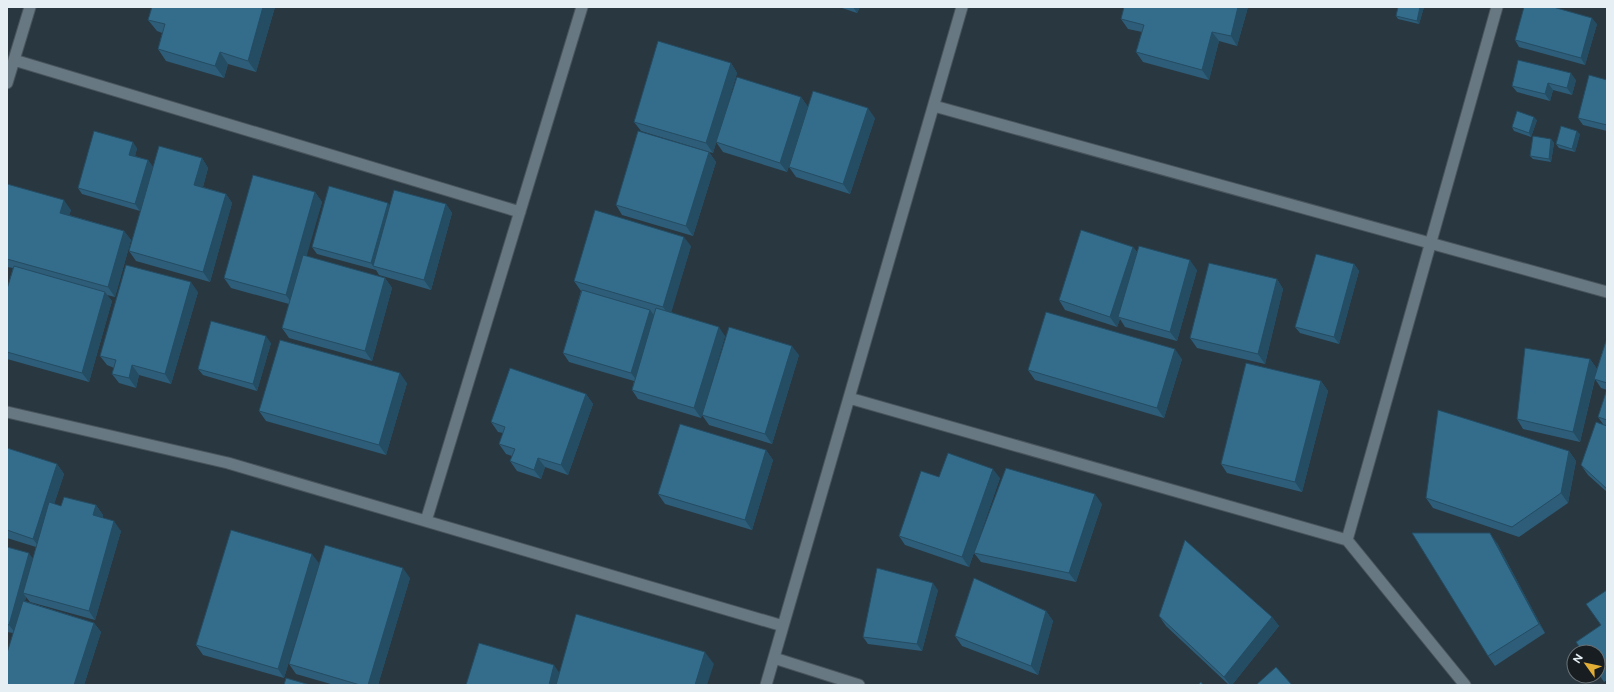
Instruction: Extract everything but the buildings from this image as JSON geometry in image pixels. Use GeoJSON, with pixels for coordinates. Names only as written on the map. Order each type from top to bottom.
{"type":"FeatureCollection","features":[{"type":"Feature","properties":{"kind":"street"},"geometry":{"type":"LineString","coordinates":[[7,83],[30,7]]}},
{"type":"Feature","properties":{"kind":"street"},"geometry":{"type":"LineString","coordinates":[[426,521],[582,7]]}},
{"type":"Feature","properties":{"kind":"street"},"geometry":{"type":"LineString","coordinates":[[766,685],[962,7]]}},
{"type":"Feature","properties":{"kind":"street"},"geometry":{"type":"LineString","coordinates":[[1347,540],[1497,7]]}},
{"type":"Feature","properties":{"kind":"street"},"geometry":{"type":"LineString","coordinates":[[14,60],[520,212]]}},
{"type":"Feature","properties":{"kind":"street"},"geometry":{"type":"LineString","coordinates":[[934,106],[1607,292]]}},
{"type":"Feature","properties":{"kind":"street"},"geometry":{"type":"LineString","coordinates":[[849,398],[1347,540],[1464,685]]}},
{"type":"Feature","properties":{"kind":"street"},"geometry":{"type":"LineString","coordinates":[[7,412],[228,463],[783,626]]}},
{"type":"Feature","properties":{"kind":"street"},"geometry":{"type":"LineString","coordinates":[[774,658],[859,685]]}}]}
